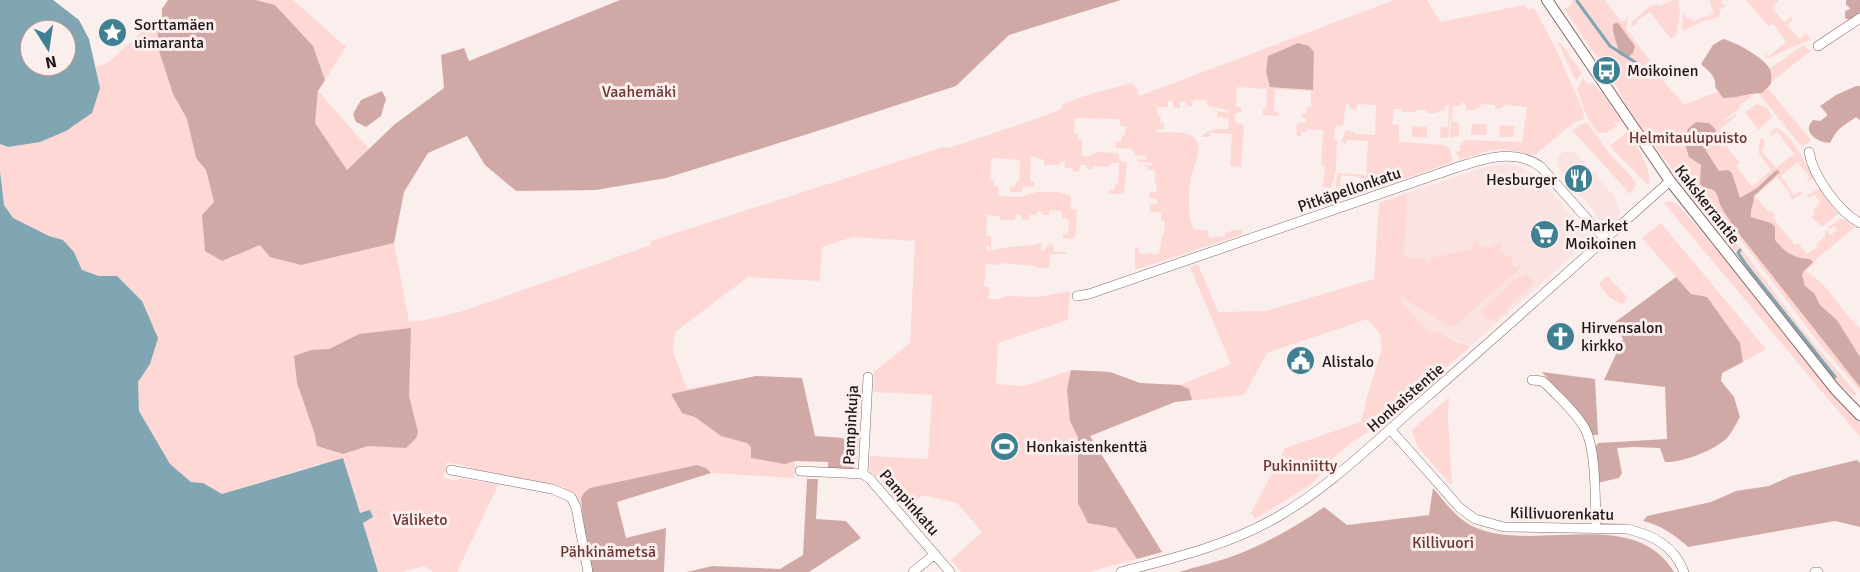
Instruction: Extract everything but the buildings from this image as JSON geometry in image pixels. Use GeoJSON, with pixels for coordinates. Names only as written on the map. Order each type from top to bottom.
{"type":"FeatureCollection","features":[{"type":"Feature","properties":{"kind":"main road","name":"Kakskerrantie"},"geometry":{"type":"LineString","coordinates":[[1547,0],[1670,181],[1835,389],[1860,415]]}},
{"type":"Feature","properties":{"kind":"street"},"geometry":{"type":"LineString","coordinates":[[1818,46],[1860,18]]}},
{"type":"Feature","properties":{"kind":"street"},"geometry":{"type":"LineString","coordinates":[[1809,152],[1814,167],[1834,201],[1860,224]]}},
{"type":"Feature","properties":{"kind":"street","name":"Pitkäpellonkatu"},"geometry":{"type":"LineString","coordinates":[[1077,296],[1089,294],[1484,159],[1499,156],[1520,157],[1541,167],[1605,239]]}},
{"type":"Feature","properties":{"kind":"street","name":"Honkaistentie"},"geometry":{"type":"LineString","coordinates":[[1121,572],[1213,546],[1239,536],[1272,520],[1314,494],[1498,336],[1670,181]]}},
{"type":"Feature","properties":{"kind":"street","name":"Pampinkuja"},"geometry":{"type":"LineString","coordinates":[[863,474],[868,377]]}},
{"type":"Feature","properties":{"kind":"street"},"geometry":{"type":"LineString","coordinates":[[1532,380],[1542,381],[1547,385],[1580,421],[1588,434],[1592,454],[1596,528]]}},
{"type":"Feature","properties":{"kind":"street","name":"Killivuorenkatu"},"geometry":{"type":"LineString","coordinates":[[1390,429],[1460,508],[1475,519],[1504,527],[1627,529],[1642,532],[1655,538],[1675,554],[1683,572]]}},
{"type":"Feature","properties":{"kind":"street"},"geometry":{"type":"LineString","coordinates":[[451,470],[552,489],[571,497],[576,507],[588,572]]}},
{"type":"Feature","properties":{"kind":"street","name":"Pampinkatu"},"geometry":{"type":"LineString","coordinates":[[800,471],[863,474],[870,478],[950,572]]}},
{"type":"Feature","properties":{"kind":"street"},"geometry":{"type":"LineString","coordinates":[[913,572],[935,554]]}},
{"type":"Feature","properties":{"kind":"shaded area"},"geometry":{"type":"Polygon","coordinates":[[[1563,152],[1576,153],[1614,196],[1620,212],[1615,223],[1606,225],[1599,222],[1595,212],[1559,169],[1558,157],[1563,152]]]}},
{"type":"Feature","properties":{"kind":"shaded area"},"geometry":{"type":"Polygon","coordinates":[[[1508,164],[1523,168],[1542,182],[1583,229],[1587,236],[1585,244],[1471,346],[1458,341],[1433,338],[1401,301],[1407,193],[1485,167],[1508,164]]]}},
{"type":"Feature","properties":{"kind":"green space","name":"Vaahemäki"},"geometry":{"type":"Polygon","coordinates":[[[168,0],[256,0],[275,5],[313,46],[325,80],[318,91],[315,123],[347,170],[395,124],[444,88],[441,55],[464,48],[469,61],[620,0],[1121,0],[1009,35],[956,86],[666,178],[596,190],[516,191],[485,165],[467,136],[428,153],[404,192],[394,243],[301,265],[270,257],[260,245],[222,261],[205,251],[202,215],[214,202],[206,170],[196,158],[187,119],[173,94],[159,51],[157,26],[162,21],[162,9],[168,0]]]}},
{"type":"Feature","properties":{"kind":"green space"},"geometry":{"type":"Polygon","coordinates":[[[257,0],[293,0],[346,47],[325,80],[313,46],[275,5],[257,0]]]}},
{"type":"Feature","properties":{"kind":"green space"},"geometry":{"type":"Polygon","coordinates":[[[1394,0],[1427,0],[1440,22],[1524,5],[1528,10],[1534,8],[1556,49],[1584,113],[1584,119],[1573,123],[1535,155],[1502,149],[1460,160],[1456,152],[1461,150],[1459,147],[1464,140],[1522,142],[1527,107],[1503,105],[1503,108],[1495,109],[1495,105],[1481,104],[1480,108],[1475,110],[1466,110],[1466,103],[1453,106],[1452,122],[1459,123],[1459,136],[1450,138],[1451,118],[1448,138],[1441,138],[1440,127],[1448,128],[1449,105],[1446,105],[1444,111],[1432,113],[1426,110],[1402,112],[1401,109],[1394,109],[1392,124],[1399,125],[1399,142],[1444,145],[1450,149],[1453,162],[1350,197],[1348,193],[1350,190],[1360,189],[1361,177],[1341,175],[1340,189],[1337,190],[1337,175],[1338,173],[1366,175],[1368,141],[1347,140],[1346,144],[1341,142],[1346,130],[1355,132],[1355,134],[1375,135],[1376,105],[1357,104],[1356,109],[1350,109],[1349,104],[1346,104],[1343,125],[1335,127],[1336,169],[1331,188],[1323,187],[1325,166],[1321,166],[1323,130],[1307,129],[1307,132],[1301,132],[1301,137],[1296,135],[1297,124],[1306,122],[1302,113],[1306,113],[1307,107],[1311,107],[1311,91],[1275,89],[1274,111],[1279,112],[1278,116],[1263,115],[1263,109],[1266,108],[1267,89],[1237,87],[1236,107],[1241,107],[1241,112],[1235,114],[1235,122],[1244,127],[1241,167],[1230,166],[1232,134],[1210,133],[1210,137],[1202,137],[1210,131],[1228,129],[1229,118],[1217,117],[1218,111],[1228,113],[1228,110],[1207,106],[1207,100],[1193,100],[1192,107],[1180,101],[1180,108],[1173,107],[1173,101],[1168,101],[1168,107],[1157,107],[1157,116],[1161,117],[1160,123],[1164,123],[1164,130],[1157,129],[1156,132],[1190,135],[1195,138],[1198,147],[1189,194],[1191,224],[1194,229],[1208,231],[1209,238],[1225,236],[1225,232],[1237,229],[1242,230],[1243,234],[1135,270],[1135,248],[1139,248],[1139,253],[1159,254],[1165,221],[1161,221],[1161,212],[1150,212],[1150,204],[1157,204],[1157,199],[1149,198],[1150,192],[1156,192],[1157,184],[1155,183],[1155,171],[1147,170],[1144,165],[1153,165],[1153,163],[1138,162],[1137,159],[1146,160],[1146,156],[1135,155],[1132,149],[1116,148],[1116,141],[1121,142],[1126,127],[1121,126],[1119,119],[1075,118],[1074,133],[1078,133],[1078,139],[1082,139],[1082,156],[1098,152],[1118,153],[1120,161],[1127,162],[1124,194],[1109,194],[1109,189],[1114,190],[1115,184],[1118,184],[1119,163],[1113,163],[1108,167],[1094,166],[1093,169],[1086,169],[1086,165],[1080,165],[1079,172],[1073,171],[1072,168],[1065,168],[1065,162],[1060,162],[1059,165],[1044,165],[1044,160],[1031,156],[1030,181],[1035,182],[1034,186],[1023,187],[1022,192],[1010,192],[1010,187],[1015,187],[1016,181],[1019,181],[1020,160],[991,158],[990,180],[994,180],[994,186],[999,187],[998,196],[1020,197],[1037,192],[1058,192],[1071,196],[1070,209],[1077,210],[1076,234],[1074,238],[1069,239],[1063,238],[1063,234],[1068,234],[1069,221],[1062,218],[1062,211],[1049,210],[1049,215],[1037,212],[1037,215],[1029,215],[1029,220],[1021,220],[1021,215],[1016,215],[1015,220],[1000,220],[1000,216],[987,215],[986,235],[991,236],[991,249],[986,245],[986,250],[1042,243],[1043,251],[1048,245],[1053,244],[1054,252],[1066,252],[1066,254],[1050,254],[1049,268],[999,263],[999,265],[986,264],[984,286],[990,287],[988,299],[999,299],[1006,296],[1038,297],[1070,291],[1068,320],[998,343],[996,384],[1025,386],[1071,370],[1110,372],[1140,383],[1180,385],[1231,364],[1190,267],[1198,264],[1218,312],[1266,311],[1374,279],[1379,203],[1407,193],[1404,256],[1423,259],[1429,263],[1432,258],[1470,249],[1476,241],[1482,247],[1492,248],[1499,242],[1502,245],[1498,249],[1506,257],[1510,254],[1514,259],[1511,262],[1515,268],[1519,265],[1521,267],[1453,328],[1401,297],[1401,301],[1430,334],[1438,331],[1450,340],[1471,346],[1384,422],[1352,442],[1331,460],[1312,484],[1255,519],[1251,513],[1285,448],[1361,422],[1382,348],[1380,334],[1367,319],[1267,353],[1244,395],[1175,402],[1090,436],[1162,552],[1089,572],[961,572],[951,560],[982,532],[957,503],[923,495],[913,504],[898,487],[889,487],[869,471],[870,456],[928,459],[932,395],[873,392],[874,372],[910,343],[915,241],[853,237],[822,247],[820,281],[748,277],[675,332],[673,352],[687,389],[756,376],[802,378],[815,436],[859,439],[857,460],[854,465],[824,460],[795,459],[794,478],[711,473],[617,502],[581,503],[582,511],[579,503],[564,490],[564,487],[476,471],[470,467],[447,462],[444,478],[456,481],[461,478],[498,485],[457,572],[433,572],[424,566],[403,572],[373,572],[369,543],[363,523],[372,517],[360,514],[319,464],[222,494],[203,483],[191,482],[170,464],[139,411],[137,382],[150,364],[117,276],[99,276],[82,270],[74,252],[63,240],[13,219],[4,205],[0,171],[0,144],[8,147],[100,88],[96,67],[109,62],[147,27],[157,26],[159,51],[173,94],[187,119],[196,158],[206,170],[214,202],[203,215],[222,261],[260,245],[301,265],[394,243],[409,322],[463,311],[651,245],[651,241],[1027,122],[1059,110],[1063,104],[1087,95],[1131,83],[1137,88],[1139,96],[1394,0]],[[314,432],[317,446],[343,454],[314,432]]]}},
{"type":"Feature","properties":{"kind":"green space","name":"Helmitaulupuisto"},"geometry":{"type":"Polygon","coordinates":[[[1573,0],[1605,0],[1621,22],[1628,18],[1626,29],[1654,66],[1652,68],[1656,70],[1667,85],[1666,87],[1668,86],[1684,105],[1762,74],[1803,45],[1811,51],[1766,86],[1811,140],[1802,147],[1757,92],[1724,119],[1725,121],[1737,115],[1720,129],[1730,142],[1726,146],[1740,163],[1736,166],[1752,187],[1771,170],[1758,152],[1760,139],[1764,139],[1765,146],[1761,150],[1776,168],[1794,154],[1777,132],[1771,136],[1770,133],[1778,128],[1794,144],[1814,178],[1805,182],[1810,177],[1797,162],[1781,176],[1794,195],[1801,191],[1803,193],[1793,200],[1777,177],[1755,196],[1768,211],[1770,210],[1775,215],[1773,218],[1795,245],[1798,243],[1807,254],[1817,247],[1816,245],[1825,236],[1825,229],[1831,235],[1837,230],[1834,226],[1827,228],[1842,218],[1855,227],[1805,271],[1828,290],[1860,328],[1860,391],[1818,342],[1718,210],[1714,212],[1800,327],[1857,394],[1854,396],[1830,375],[1636,122],[1597,55],[1566,11],[1565,8],[1569,7],[1573,0]],[[1774,172],[1757,188],[1740,199],[1732,173],[1734,209],[1854,348],[1837,320],[1820,305],[1814,293],[1805,286],[1802,275],[1812,262],[1810,259],[1794,256],[1786,251],[1775,240],[1775,227],[1771,223],[1751,217],[1754,196],[1780,172],[1774,172]]]}},
{"type":"Feature","properties":{"kind":"green space"},"geometry":{"type":"Polygon","coordinates":[[[1678,0],[1680,12],[1676,35],[1671,39],[1650,12],[1631,28],[1632,22],[1649,7],[1657,4],[1659,6],[1678,0]]]}},
{"type":"Feature","properties":{"kind":"green space"},"geometry":{"type":"Polygon","coordinates":[[[1709,0],[1722,0],[1723,5],[1727,4],[1720,10],[1719,17],[1682,31],[1683,11],[1687,19],[1691,18],[1692,21],[1714,14],[1709,0]]]}},
{"type":"Feature","properties":{"kind":"green space"},"geometry":{"type":"Polygon","coordinates":[[[1746,0],[1779,0],[1772,8],[1784,22],[1792,17],[1793,19],[1787,26],[1799,38],[1806,33],[1811,39],[1768,58],[1765,57],[1786,42],[1773,24],[1768,26],[1746,0]]]}},
{"type":"Feature","properties":{"kind":"green space"},"geometry":{"type":"Polygon","coordinates":[[[1846,0],[1860,0],[1860,14],[1849,20],[1845,18],[1845,11],[1850,9],[1846,5],[1846,0]]]}},
{"type":"Feature","properties":{"kind":"green space"},"geometry":{"type":"Polygon","coordinates":[[[1615,23],[1618,23],[1635,46],[1633,53],[1627,58],[1620,55],[1613,32],[1615,23]]]}},
{"type":"Feature","properties":{"kind":"green space"},"geometry":{"type":"Polygon","coordinates":[[[1723,39],[1750,51],[1768,66],[1771,73],[1771,84],[1762,93],[1723,98],[1715,87],[1713,77],[1701,64],[1713,45],[1723,39]]]}},
{"type":"Feature","properties":{"kind":"green space"},"geometry":{"type":"Polygon","coordinates":[[[1557,41],[1561,43],[1582,73],[1576,81],[1557,41]]]}},
{"type":"Feature","properties":{"kind":"green space"},"geometry":{"type":"Polygon","coordinates":[[[1298,43],[1309,46],[1314,52],[1313,90],[1270,87],[1266,72],[1268,56],[1298,43]]]}},
{"type":"Feature","properties":{"kind":"green space"},"geometry":{"type":"Polygon","coordinates":[[[1583,78],[1587,84],[1593,83],[1606,98],[1622,123],[1615,122],[1618,125],[1606,133],[1599,133],[1595,129],[1585,112],[1577,88],[1583,78]]]}},
{"type":"Feature","properties":{"kind":"green space"},"geometry":{"type":"Polygon","coordinates":[[[1860,86],[1860,120],[1856,117],[1838,130],[1830,143],[1812,136],[1809,129],[1813,120],[1820,121],[1827,116],[1820,106],[1836,95],[1860,86]]]}},
{"type":"Feature","properties":{"kind":"green space"},"geometry":{"type":"Polygon","coordinates":[[[318,91],[369,149],[347,170],[315,123],[318,91]]]}},
{"type":"Feature","properties":{"kind":"green space"},"geometry":{"type":"Polygon","coordinates":[[[382,91],[386,99],[381,116],[366,127],[356,122],[353,114],[361,100],[382,91]]]}},
{"type":"Feature","properties":{"kind":"green space"},"geometry":{"type":"Polygon","coordinates":[[[1757,104],[1767,108],[1772,117],[1758,130],[1745,112],[1757,104]]]}},
{"type":"Feature","properties":{"kind":"green space"},"geometry":{"type":"Polygon","coordinates":[[[1696,122],[1709,123],[1716,130],[1718,135],[1716,144],[1712,142],[1707,145],[1706,151],[1719,171],[1728,170],[1732,173],[1740,198],[1757,188],[1777,170],[1780,172],[1754,196],[1751,217],[1771,223],[1775,227],[1775,240],[1786,251],[1813,262],[1802,275],[1805,286],[1814,293],[1820,305],[1837,320],[1860,357],[1860,387],[1733,226],[1716,192],[1700,184],[1701,165],[1689,157],[1684,141],[1688,129],[1696,122]]]}},
{"type":"Feature","properties":{"kind":"green space"},"geometry":{"type":"Polygon","coordinates":[[[1584,123],[1588,124],[1609,153],[1634,180],[1636,185],[1630,194],[1572,130],[1584,123]]]}},
{"type":"Feature","properties":{"kind":"green space"},"geometry":{"type":"Polygon","coordinates":[[[1472,124],[1487,124],[1487,135],[1473,135],[1471,133],[1472,124]]]}},
{"type":"Feature","properties":{"kind":"green space"},"geometry":{"type":"Polygon","coordinates":[[[1500,125],[1515,126],[1513,137],[1499,137],[1500,125]]]}},
{"type":"Feature","properties":{"kind":"green space"},"geometry":{"type":"Polygon","coordinates":[[[1412,126],[1427,127],[1427,138],[1412,137],[1412,126]]]}},
{"type":"Feature","properties":{"kind":"green space"},"geometry":{"type":"Polygon","coordinates":[[[1628,131],[1649,173],[1648,185],[1612,149],[1611,145],[1628,131]]]}},
{"type":"Feature","properties":{"kind":"green space"},"geometry":{"type":"Polygon","coordinates":[[[1818,189],[1838,214],[1822,227],[1811,217],[1815,215],[1813,209],[1820,202],[1814,194],[1809,198],[1806,196],[1818,189]]]}},
{"type":"Feature","properties":{"kind":"green space"},"geometry":{"type":"Polygon","coordinates":[[[1663,202],[1673,202],[1679,206],[1743,280],[1860,423],[1860,437],[1663,202]]]}},
{"type":"Feature","properties":{"kind":"green space"},"geometry":{"type":"Polygon","coordinates":[[[1661,223],[1766,349],[1743,362],[1740,343],[1691,294],[1642,238],[1661,223]]]}},
{"type":"Feature","properties":{"kind":"green space"},"geometry":{"type":"Polygon","coordinates":[[[1527,273],[1535,283],[1506,308],[1508,310],[1496,321],[1486,319],[1482,310],[1521,275],[1523,277],[1527,273]]]}},
{"type":"Feature","properties":{"kind":"green space"},"geometry":{"type":"Polygon","coordinates":[[[1607,276],[1628,298],[1622,304],[1610,298],[1599,284],[1607,276]]]}},
{"type":"Feature","properties":{"kind":"green space"},"geometry":{"type":"Polygon","coordinates":[[[1676,277],[1691,294],[1707,297],[1740,343],[1743,362],[1722,373],[1721,381],[1734,397],[1740,417],[1722,443],[1689,458],[1665,462],[1660,448],[1617,448],[1622,473],[1619,478],[1597,483],[1595,448],[1598,443],[1667,439],[1665,387],[1604,380],[1623,339],[1614,323],[1676,277]]]}},
{"type":"Feature","properties":{"kind":"green space"},"geometry":{"type":"Polygon","coordinates":[[[411,328],[409,396],[418,432],[416,438],[406,448],[368,446],[343,454],[317,446],[297,383],[294,356],[311,350],[329,349],[359,334],[411,328]]]}},
{"type":"Feature","properties":{"kind":"green space"},"geometry":{"type":"Polygon","coordinates":[[[1071,370],[1110,372],[1140,383],[1180,385],[1189,389],[1192,400],[1175,402],[1090,436],[1162,552],[1137,559],[1116,528],[1088,523],[1078,503],[1078,437],[1070,421],[1067,390],[1071,370]]]}},
{"type":"Feature","properties":{"kind":"green space"},"geometry":{"type":"Polygon","coordinates":[[[1542,372],[1595,379],[1598,435],[1592,435],[1582,417],[1542,372]]]}},
{"type":"Feature","properties":{"kind":"green space"},"geometry":{"type":"Polygon","coordinates":[[[756,376],[802,378],[815,436],[843,438],[852,456],[854,467],[851,470],[828,469],[828,462],[795,461],[785,464],[751,458],[751,447],[747,443],[721,436],[695,417],[682,413],[671,394],[756,376]]]}},
{"type":"Feature","properties":{"kind":"green space"},"geometry":{"type":"Polygon","coordinates":[[[1449,397],[1452,486],[1418,447],[1412,432],[1449,397]]]}},
{"type":"Feature","properties":{"kind":"green space"},"geometry":{"type":"Polygon","coordinates":[[[1857,460],[1860,463],[1860,527],[1835,521],[1688,547],[1667,531],[1643,521],[1647,516],[1711,502],[1736,491],[1769,486],[1791,476],[1857,460]]]}},
{"type":"Feature","properties":{"kind":"green space","name":"Pähkinämetsä"},"geometry":{"type":"Polygon","coordinates":[[[697,465],[706,468],[711,473],[617,502],[626,538],[666,528],[664,572],[592,572],[584,533],[581,498],[584,493],[590,488],[697,465]]]}},
{"type":"Feature","properties":{"kind":"green space","name":"Pähkinämetsä"},"geometry":{"type":"Polygon","coordinates":[[[807,479],[818,479],[816,519],[846,521],[861,538],[809,572],[687,572],[712,566],[780,569],[803,555],[807,479]]]}},
{"type":"Feature","properties":{"kind":"green space","name":"Killivuori"},"geometry":{"type":"Polygon","coordinates":[[[1433,488],[1455,514],[1472,526],[1497,534],[1608,535],[1634,540],[1656,552],[1674,572],[1179,572],[1257,546],[1324,507],[1347,525],[1429,515],[1433,488]]]}},
{"type":"Feature","properties":{"kind":"water"},"geometry":{"type":"Polygon","coordinates":[[[0,0],[53,0],[76,18],[18,18],[18,78],[78,78],[78,19],[89,39],[100,88],[92,113],[66,131],[40,142],[8,147],[0,144],[0,0]]]}},
{"type":"Feature","properties":{"kind":"water"},"geometry":{"type":"Polygon","coordinates":[[[0,171],[4,205],[13,218],[49,236],[63,240],[74,252],[82,270],[99,276],[117,276],[142,301],[158,338],[150,364],[138,382],[139,411],[170,464],[191,482],[203,483],[222,494],[343,458],[360,513],[370,510],[373,517],[363,523],[378,572],[0,572],[0,171]]]}},
{"type":"Feature","properties":{"kind":"waterway"},"geometry":{"type":"LineString","coordinates":[[1577,1],[1610,46],[1638,64]]}},
{"type":"Feature","properties":{"kind":"waterway"},"geometry":{"type":"LineString","coordinates":[[1740,250],[1738,253],[1747,266],[1835,377]]}},
{"type":"Feature","properties":{"kind":"place","name":"Sorttamäen uimaranta"},"geometry":{"type":"Point","coordinates":[113,33]}},
{"type":"Feature","properties":{"kind":"place","name":"Moikoinen"},"geometry":{"type":"Point","coordinates":[1606,70]}},
{"type":"Feature","properties":{"kind":"place","name":"Hesburger"},"geometry":{"type":"Point","coordinates":[1578,179]}},
{"type":"Feature","properties":{"kind":"place","name":"K-Market Moikoinen"},"geometry":{"type":"Point","coordinates":[1544,234]}},
{"type":"Feature","properties":{"kind":"place","name":"Hirvensalon kirkko"},"geometry":{"type":"Point","coordinates":[1560,336]}},
{"type":"Feature","properties":{"kind":"place","name":"Alistalo"},"geometry":{"type":"Point","coordinates":[1301,361]}},
{"type":"Feature","properties":{"kind":"place","name":"Honkaistenkenttä"},"geometry":{"type":"Point","coordinates":[1005,446]}},
{"type":"Feature","properties":{"kind":"park label","name":"Pukinniitty"},"geometry":{"type":"Point","coordinates":[1300,465]}},
{"type":"Feature","properties":{"kind":"park label","name":"Väliketo"},"geometry":{"type":"Point","coordinates":[420,519]}}]}
